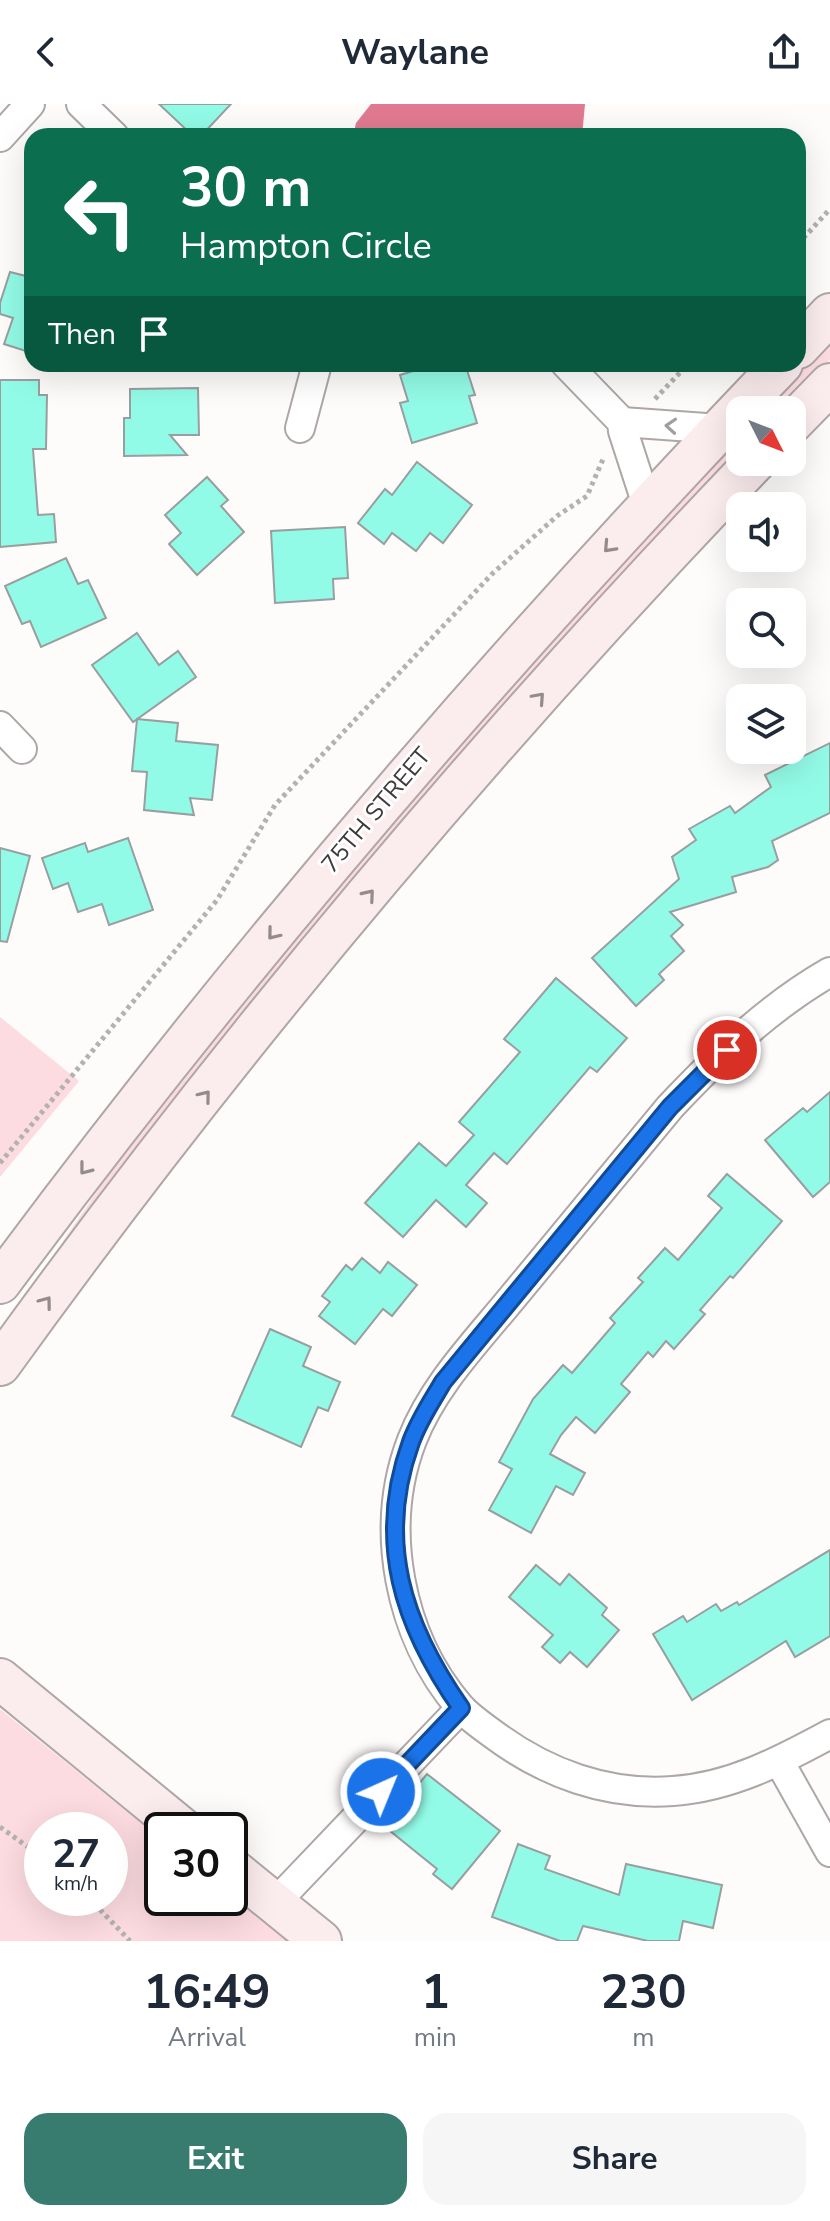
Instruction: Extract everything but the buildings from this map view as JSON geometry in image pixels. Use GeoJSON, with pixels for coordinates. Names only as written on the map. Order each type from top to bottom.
{"type":"FeatureCollection","features":[{"type":"Feature","properties":{"kind":"main road"},"geometry":{"type":"LineString","coordinates":[[806,340],[830,314]]}},
{"type":"Feature","properties":{"kind":"main road","name":"75TH STREET"},"geometry":{"type":"LineString","coordinates":[[0,1283],[82,1172],[323,873],[537,625],[774,372]]}},
{"type":"Feature","properties":{"kind":"main road"},"geometry":{"type":"LineString","coordinates":[[806,409],[830,384]]}},
{"type":"Feature","properties":{"kind":"main road","name":"75TH STREET"},"geometry":{"type":"LineString","coordinates":[[0,1365],[140,1178],[335,934],[598,630],[742,476]]}},
{"type":"Feature","properties":{"kind":"main road"},"geometry":{"type":"LineString","coordinates":[[0,1679],[162,1812]]}},
{"type":"Feature","properties":{"kind":"main road"},"geometry":{"type":"LineString","coordinates":[[248,1882],[321,1941]]}},
{"type":"Feature","properties":{"kind":"street"},"geometry":{"type":"LineString","coordinates":[[0,137],[30,104]]}},
{"type":"Feature","properties":{"kind":"street"},"geometry":{"type":"LineString","coordinates":[[81,104],[106,128]]}},
{"type":"Feature","properties":{"kind":"street"},"geometry":{"type":"LineString","coordinates":[[300,428],[315,372]]}},
{"type":"Feature","properties":{"kind":"street"},"geometry":{"type":"LineString","coordinates":[[574,372],[626,425],[720,429]]}},
{"type":"Feature","properties":{"kind":"street"},"geometry":{"type":"LineString","coordinates":[[626,425],[623,431],[647,505]]}},
{"type":"Feature","properties":{"kind":"street"},"geometry":{"type":"LineString","coordinates":[[0,726],[22,749]]}},
{"type":"Feature","properties":{"kind":"street"},"geometry":{"type":"LineString","coordinates":[[830,972],[761,1020],[710,1065],[670,1107],[443,1382],[411,1442],[400,1481],[396,1522],[397,1562],[405,1602],[419,1641],[461,1708],[516,1752],[553,1771],[591,1784],[631,1791],[672,1792],[712,1786],[752,1774],[830,1734]]}},
{"type":"Feature","properties":{"kind":"street"},"geometry":{"type":"LineString","coordinates":[[274,1904],[461,1708]]}},
{"type":"Feature","properties":{"kind":"street"},"geometry":{"type":"LineString","coordinates":[[779,1761],[830,1852]]}},
{"type":"Feature","properties":{"kind":"path"},"geometry":{"type":"LineString","coordinates":[[806,235],[830,209]]}},
{"type":"Feature","properties":{"kind":"path"},"geometry":{"type":"LineString","coordinates":[[0,1163],[217,900],[275,805],[493,573],[557,516],[587,496],[626,425],[680,372]]}},
{"type":"Feature","properties":{"kind":"path"},"geometry":{"type":"LineString","coordinates":[[0,1827],[24,1844]]}},
{"type":"Feature","properties":{"kind":"path"},"geometry":{"type":"LineString","coordinates":[[106,1916],[130,1941]]}},
{"type":"Feature","properties":{"kind":"shaded area"},"geometry":{"type":"Polygon","coordinates":[[[371,104],[585,104],[583,128],[355,128],[371,104]]]}},
{"type":"Feature","properties":{"kind":"shaded area"},"geometry":{"type":"Polygon","coordinates":[[[830,338],[830,360],[795,396],[774,396],[797,372],[806,372],[806,363],[830,338]]]}},
{"type":"Feature","properties":{"kind":"shaded area"},"geometry":{"type":"Polygon","coordinates":[[[726,448],[726,470],[31,1293],[29,1291],[154,1108],[367,846],[726,448]]]}},
{"type":"Feature","properties":{"kind":"shaded area"},"geometry":{"type":"Polygon","coordinates":[[[0,1017],[79,1081],[0,1177],[0,1017]]]}},
{"type":"Feature","properties":{"kind":"shaded area"},"geometry":{"type":"Polygon","coordinates":[[[0,1709],[127,1812],[24,1812],[24,1916],[128,1916],[128,1813],[144,1825],[144,1916],[248,1916],[248,1909],[288,1941],[0,1941],[0,1709]]]}},
{"type":"Feature","properties":{"kind":"route"},"geometry":{"type":"LineString","coordinates":[[381,1792],[461,1708],[419,1641],[405,1602],[397,1562],[396,1522],[400,1481],[422,1417],[443,1382],[670,1107],[727,1050]]}}]}
